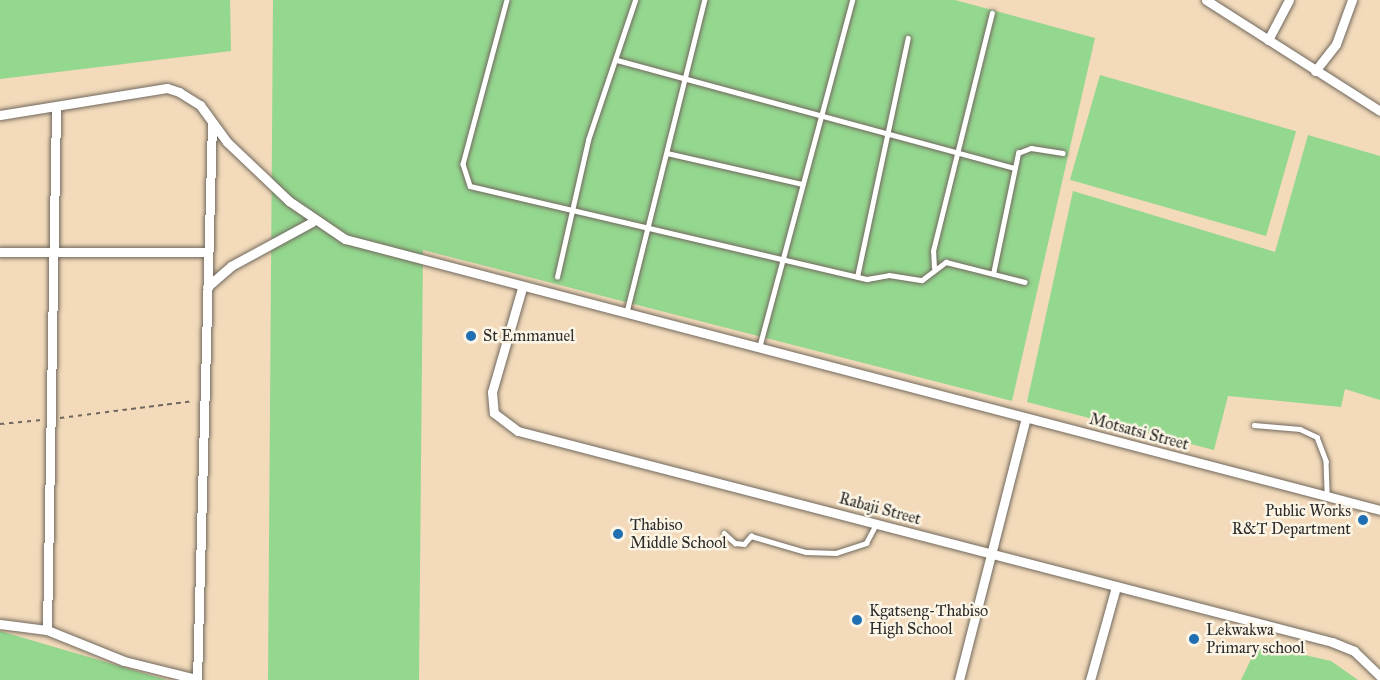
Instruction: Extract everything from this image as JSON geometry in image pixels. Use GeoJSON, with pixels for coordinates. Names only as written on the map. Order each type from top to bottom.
{"type":"FeatureCollection","features":[{"type":"Feature","properties":{"kind":"street"},"geometry":{"type":"LineString","coordinates":[[1206,0],[1218,3],[1268,40],[1379,110]]}},
{"type":"Feature","properties":{"kind":"street"},"geometry":{"type":"LineString","coordinates":[[1268,40],[1289,0]]}},
{"type":"Feature","properties":{"kind":"street"},"geometry":{"type":"LineString","coordinates":[[1315,71],[1336,44],[1352,0]]}},
{"type":"Feature","properties":{"kind":"street","name":"Motsatsi Street"},"geometry":{"type":"LineString","coordinates":[[0,115],[56,109],[167,88],[191,98],[212,123],[312,222],[345,239],[481,272],[522,288],[1380,510]]}},
{"type":"Feature","properties":{"kind":"street"},"geometry":{"type":"LineString","coordinates":[[47,630],[48,420],[56,109]]}},
{"type":"Feature","properties":{"kind":"street"},"geometry":{"type":"LineString","coordinates":[[0,624],[47,630],[124,661],[197,680],[202,399],[212,123]]}},
{"type":"Feature","properties":{"kind":"street"},"geometry":{"type":"LineString","coordinates":[[207,287],[231,266],[312,222]]}},
{"type":"Feature","properties":{"kind":"street"},"geometry":{"type":"LineString","coordinates":[[0,252],[208,252]]}},
{"type":"Feature","properties":{"kind":"street","name":"Rabaji Street"},"geometry":{"type":"LineString","coordinates":[[522,288],[492,392],[494,413],[508,426],[1345,647],[1380,676]]}},
{"type":"Feature","properties":{"kind":"street"},"geometry":{"type":"LineString","coordinates":[[959,680],[1026,418]]}},
{"type":"Feature","properties":{"kind":"street"},"geometry":{"type":"LineString","coordinates":[[1090,680],[1116,586]]}},
{"type":"Feature","properties":{"kind":"lane"},"geometry":{"type":"LineString","coordinates":[[507,0],[463,164],[464,179],[473,187],[857,277],[922,280],[934,268],[946,262],[1025,282]]}},
{"type":"Feature","properties":{"kind":"lane"},"geometry":{"type":"LineString","coordinates":[[557,277],[588,140],[617,60],[635,0]]}},
{"type":"Feature","properties":{"kind":"lane"},"geometry":{"type":"LineString","coordinates":[[626,314],[704,0]]}},
{"type":"Feature","properties":{"kind":"lane"},"geometry":{"type":"LineString","coordinates":[[759,348],[780,260],[852,0]]}},
{"type":"Feature","properties":{"kind":"lane"},"geometry":{"type":"LineString","coordinates":[[934,268],[933,251],[960,156],[992,13]]}},
{"type":"Feature","properties":{"kind":"lane"},"geometry":{"type":"LineString","coordinates":[[857,277],[908,38]]}},
{"type":"Feature","properties":{"kind":"lane"},"geometry":{"type":"LineString","coordinates":[[617,60],[683,81],[960,156],[1014,168]]}},
{"type":"Feature","properties":{"kind":"lane"},"geometry":{"type":"LineString","coordinates":[[993,274],[1014,168],[1024,148],[1063,153]]}},
{"type":"Feature","properties":{"kind":"lane"},"geometry":{"type":"LineString","coordinates":[[667,153],[802,184]]}},
{"type":"Feature","properties":{"kind":"lane"},"geometry":{"type":"LineString","coordinates":[[1254,425],[1300,429],[1317,437],[1326,461],[1327,496]]}},
{"type":"Feature","properties":{"kind":"lane"},"geometry":{"type":"LineString","coordinates":[[724,533],[735,543],[744,544],[751,536],[806,552],[836,553],[866,543],[876,523]]}},
{"type":"Feature","properties":{"kind":"path"},"geometry":{"type":"LineString","coordinates":[[0,424],[48,420],[202,399]]}},
{"type":"Feature","properties":{"kind":"green space"},"geometry":{"type":"Polygon","coordinates":[[[0,0],[230,0],[231,51],[0,79],[0,0]]]}},
{"type":"Feature","properties":{"kind":"green space"},"geometry":{"type":"Polygon","coordinates":[[[273,0],[955,0],[1095,38],[1012,401],[423,250],[419,680],[268,680],[273,0]]]}},
{"type":"Feature","properties":{"kind":"green space"},"geometry":{"type":"Polygon","coordinates":[[[1100,75],[1296,131],[1266,236],[1070,180],[1100,75]]]}},
{"type":"Feature","properties":{"kind":"green space"},"geometry":{"type":"Polygon","coordinates":[[[1308,135],[1380,156],[1380,400],[1345,389],[1341,407],[1228,396],[1214,450],[1027,402],[1073,191],[1275,252],[1308,135]]]}},
{"type":"Feature","properties":{"kind":"green space"},"geometry":{"type":"Polygon","coordinates":[[[0,631],[167,680],[0,680],[0,631]]]}},
{"type":"Feature","properties":{"kind":"green space"},"geometry":{"type":"Polygon","coordinates":[[[1266,646],[1331,661],[1358,680],[1241,680],[1255,651],[1266,646]]]}},
{"type":"Feature","properties":{"kind":"place","name":"St Emmanuel"},"geometry":{"type":"Point","coordinates":[471,336]}},
{"type":"Feature","properties":{"kind":"place","name":"Public Works R&T Department"},"geometry":{"type":"Point","coordinates":[1363,520]}},
{"type":"Feature","properties":{"kind":"place","name":"Thabiso Middle School"},"geometry":{"type":"Point","coordinates":[618,534]}},
{"type":"Feature","properties":{"kind":"place","name":"Kgatseng-Thabiso High School"},"geometry":{"type":"Point","coordinates":[857,620]}},
{"type":"Feature","properties":{"kind":"place","name":"Lekwakwa Primary school"},"geometry":{"type":"Point","coordinates":[1194,639]}}]}
